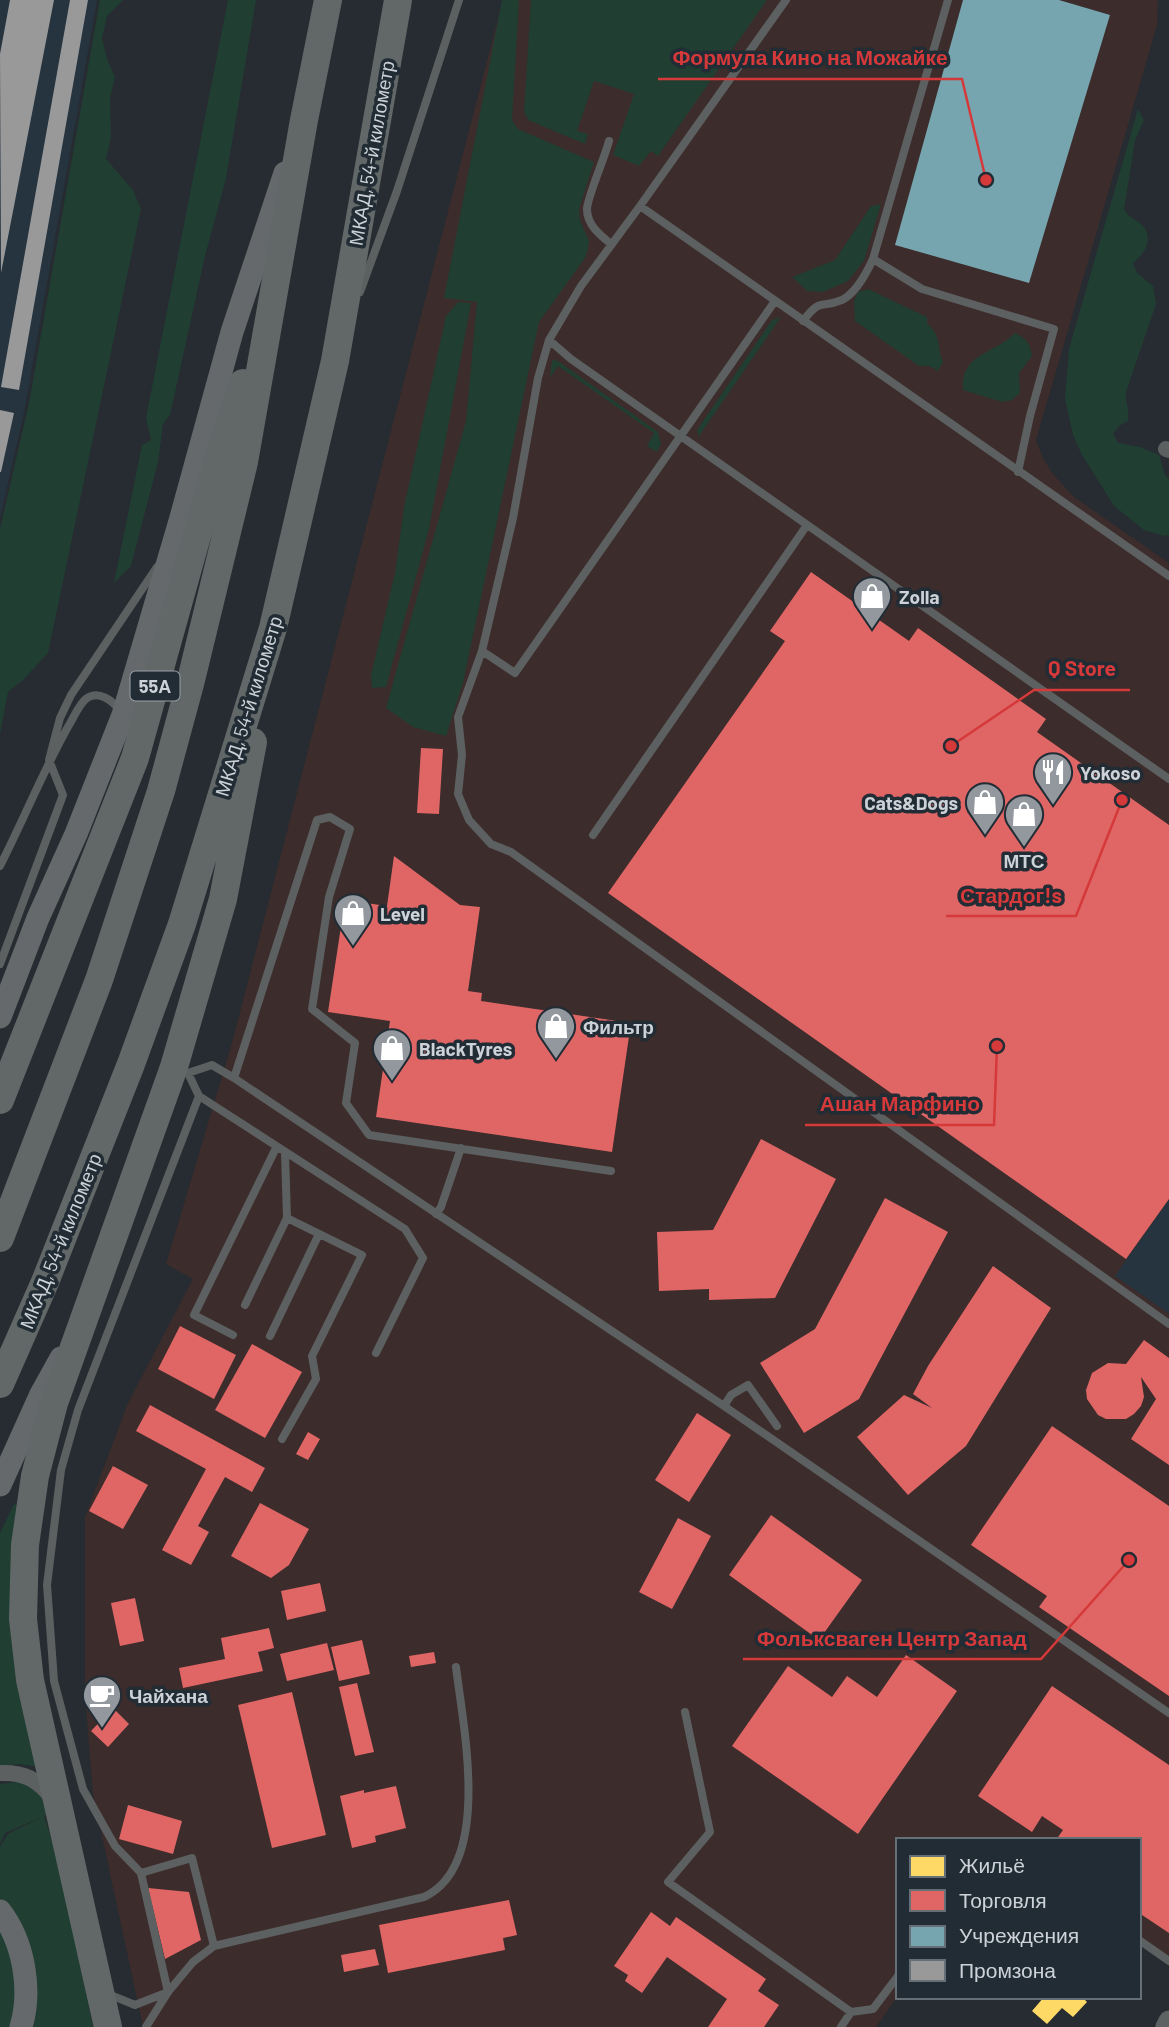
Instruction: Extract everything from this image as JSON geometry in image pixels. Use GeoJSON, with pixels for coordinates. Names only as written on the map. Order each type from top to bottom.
{"type":"FeatureCollection","features":[{"type":"Feature","properties":{"kind":"highway","name":"МКАД, 54-й километр"},"geometry":{"type":"LineString","coordinates":[[0,1384],[45,1282],[131,1064],[182,924],[273,628],[335,361],[398,0]]}},
{"type":"Feature","properties":{"kind":"highway"},"geometry":{"type":"LineString","coordinates":[[0,1238],[99,979],[161,791],[191,680],[244,462],[303,120],[328,1]]}},
{"type":"Feature","properties":{"kind":"highway","name":"55А"},"geometry":{"type":"LineString","coordinates":[[0,1100],[135,758],[219,457],[275,287]]}},
{"type":"Feature","properties":{"kind":"highway"},"geometry":{"type":"LineString","coordinates":[[108,2027],[30,1680],[23,1619],[25,1545],[35,1476],[54,1403],[84,1317],[181,1070],[223,899],[273,628]]}},
{"type":"Feature","properties":{"kind":"main road"},"geometry":{"type":"LineString","coordinates":[[0,1017],[38,918],[76,834],[123,715],[232,332],[303,120]]}},
{"type":"Feature","properties":{"kind":"main road"},"geometry":{"type":"LineString","coordinates":[[0,1485],[41,1394],[84,1317]]}},
{"type":"Feature","properties":{"kind":"main road"},"geometry":{"type":"LineString","coordinates":[[0,1911],[16,1942],[24,1967],[25,2015],[21,2027]]}},
{"type":"Feature","properties":{"kind":"street"},"geometry":{"type":"LineString","coordinates":[[0,1773],[17,1773],[31,1778],[46,1790],[57,1806]]}},
{"type":"Feature","properties":{"kind":"street"},"geometry":{"type":"LineString","coordinates":[[1166,2027],[1169,2021]]}},
{"type":"Feature","properties":{"kind":"lane"},"geometry":{"type":"LineString","coordinates":[[358,295],[397,191],[459,0]]}},
{"type":"Feature","properties":{"kind":"lane"},"geometry":{"type":"LineString","coordinates":[[786,0],[581,285],[549,340],[538,378],[515,507],[482,651],[458,717],[462,755],[458,794],[469,820],[491,844],[510,852],[1169,1324]]}},
{"type":"Feature","properties":{"kind":"lane"},"geometry":{"type":"LineString","coordinates":[[803,321],[814,306],[844,299],[867,271],[873,259],[948,0]]}},
{"type":"Feature","properties":{"kind":"lane"},"geometry":{"type":"LineString","coordinates":[[609,141],[587,208],[590,222],[597,233],[611,244]]}},
{"type":"Feature","properties":{"kind":"lane"},"geometry":{"type":"LineString","coordinates":[[640,206],[1169,576]]}},
{"type":"Feature","properties":{"kind":"lane"},"geometry":{"type":"LineString","coordinates":[[873,259],[922,289],[1054,329],[1018,472]]}},
{"type":"Feature","properties":{"kind":"lane"},"geometry":{"type":"LineString","coordinates":[[482,651],[515,673],[775,301]]}},
{"type":"Feature","properties":{"kind":"lane"},"geometry":{"type":"LineString","coordinates":[[335,361],[354,308]]}},
{"type":"Feature","properties":{"kind":"lane"},"geometry":{"type":"LineString","coordinates":[[549,340],[570,359],[1169,779]]}},
{"type":"Feature","properties":{"kind":"lane"},"geometry":{"type":"LineString","coordinates":[[0,964],[63,794],[49,760],[60,718],[71,695],[155,571],[180,521]]}},
{"type":"Feature","properties":{"kind":"lane"},"geometry":{"type":"LineString","coordinates":[[593,835],[807,525]]}},
{"type":"Feature","properties":{"kind":"lane"},"geometry":{"type":"LineString","coordinates":[[0,866],[49,760],[80,706],[94,695],[105,696],[123,715]]}},
{"type":"Feature","properties":{"kind":"lane"},"geometry":{"type":"LineString","coordinates":[[234,1078],[317,820],[330,817],[350,829],[329,897],[312,1009],[355,1043],[346,1103],[369,1135],[611,1171]]}},
{"type":"Feature","properties":{"kind":"lane"},"geometry":{"type":"LineString","coordinates":[[376,1353],[423,1258],[405,1229],[199,1096],[181,1070],[212,1066],[234,1078],[724,1406],[1169,1713]]}},
{"type":"Feature","properties":{"kind":"lane"},"geometry":{"type":"LineString","coordinates":[[168,1992],[141,1873],[115,1846],[83,1790],[54,1681],[47,1585],[61,1469],[78,1410],[199,1096]]}},
{"type":"Feature","properties":{"kind":"lane"},"geometry":{"type":"LineString","coordinates":[[233,1335],[194,1315],[276,1148]]}},
{"type":"Feature","properties":{"kind":"lane"},"geometry":{"type":"LineString","coordinates":[[436,1214],[441,1207],[461,1148]]}},
{"type":"Feature","properties":{"kind":"lane"},"geometry":{"type":"LineString","coordinates":[[244,1305],[287,1218],[285,1153]]}},
{"type":"Feature","properties":{"kind":"lane"},"geometry":{"type":"LineString","coordinates":[[282,1439],[316,1379],[312,1356],[362,1255],[287,1218]]}},
{"type":"Feature","properties":{"kind":"lane"},"geometry":{"type":"LineString","coordinates":[[270,1336],[319,1234]]}},
{"type":"Feature","properties":{"kind":"lane"},"geometry":{"type":"LineString","coordinates":[[724,1406],[731,1395],[748,1385],[777,1426]]}},
{"type":"Feature","properties":{"kind":"lane"},"geometry":{"type":"LineString","coordinates":[[146,2027],[168,1992],[193,1962],[214,1946],[424,1897],[435,1892],[449,1876],[460,1855],[470,1796],[456,1667]]}},
{"type":"Feature","properties":{"kind":"lane"},"geometry":{"type":"LineString","coordinates":[[685,1712],[710,1832],[668,1882],[851,2012],[873,2009],[896,1979]]}},
{"type":"Feature","properties":{"kind":"lane"},"geometry":{"type":"LineString","coordinates":[[141,1873],[192,1858],[214,1946]]}},
{"type":"Feature","properties":{"kind":"lane"},"geometry":{"type":"LineString","coordinates":[[1141,1941],[1169,1961]]}},
{"type":"Feature","properties":{"kind":"lane"},"geometry":{"type":"LineString","coordinates":[[98,1984],[110,1997],[135,2005],[168,1992]]}},
{"type":"Feature","properties":{"kind":"lane"},"geometry":{"type":"LineString","coordinates":[[841,2027],[851,2012]]}},
{"type":"Feature","properties":{"kind":"shaded area"},"geometry":{"type":"Polygon","coordinates":[[[0,0],[97,0],[25,407],[0,518],[0,0]]]}},
{"type":"Feature","properties":{"kind":"shaded area"},"geometry":{"type":"Polygon","coordinates":[[[503,0],[1158,0],[1157,25],[1036,440],[1052,473],[1074,497],[1169,563],[1169,1961],[1141,1943],[1141,1838],[896,1838],[896,1999],[876,2027],[143,2027],[93,1794],[85,1694],[85,1517],[128,1403],[193,1279],[166,1264],[232,1043],[503,0]]]}},
{"type":"Feature","properties":{"kind":"shaded area"},"geometry":{"type":"Polygon","coordinates":[[[1169,1199],[1169,1314],[1115,1276],[1169,1199]]]}},
{"type":"Feature","properties":{"kind":"green space"},"geometry":{"type":"Polygon","coordinates":[[[100,0],[123,0],[107,16],[102,38],[115,77],[110,98],[111,137],[106,159],[133,190],[141,209],[48,653],[8,692],[0,734],[0,529],[29,403],[100,0]]]}},
{"type":"Feature","properties":{"kind":"green space"},"geometry":{"type":"Polygon","coordinates":[[[228,0],[256,0],[226,178],[205,256],[170,415],[163,424],[158,462],[131,566],[114,583],[142,445],[151,440],[146,418],[228,0]]]}},
{"type":"Feature","properties":{"kind":"green space"},"geometry":{"type":"Polygon","coordinates":[[[502,0],[519,0],[512,120],[518,129],[594,162],[579,209],[580,220],[589,241],[585,258],[539,322],[463,683],[446,736],[413,727],[386,708],[466,421],[477,302],[444,298],[502,0]]]}},
{"type":"Feature","properties":{"kind":"green space"},"geometry":{"type":"Polygon","coordinates":[[[531,0],[767,0],[658,156],[651,151],[639,166],[613,155],[634,94],[594,81],[577,131],[588,134],[585,144],[528,120],[524,112],[531,0]]]}},
{"type":"Feature","properties":{"kind":"green space"},"geometry":{"type":"Polygon","coordinates":[[[1138,109],[1144,120],[1135,140],[1124,210],[1141,224],[1147,234],[1147,245],[1133,263],[1137,273],[1153,286],[1156,304],[1126,392],[1128,421],[1119,426],[1113,434],[1118,443],[1140,447],[1159,455],[1165,475],[1169,479],[1169,535],[1164,536],[1144,530],[1114,506],[1081,453],[1073,435],[1065,399],[1069,349],[1138,109]]]}},
{"type":"Feature","properties":{"kind":"green space"},"geometry":{"type":"Polygon","coordinates":[[[881,204],[864,261],[848,281],[823,292],[807,291],[792,277],[835,260],[871,206],[881,204]]]}},
{"type":"Feature","properties":{"kind":"green space"},"geometry":{"type":"Polygon","coordinates":[[[868,289],[927,317],[927,323],[937,338],[943,362],[938,371],[929,366],[919,366],[855,321],[854,301],[858,292],[868,289]]]}},
{"type":"Feature","properties":{"kind":"green space"},"geometry":{"type":"Polygon","coordinates":[[[458,302],[471,303],[429,529],[386,687],[372,688],[371,675],[395,573],[404,507],[446,316],[458,302]]]}},
{"type":"Feature","properties":{"kind":"green space"},"geometry":{"type":"Polygon","coordinates":[[[781,317],[699,437],[697,430],[772,320],[781,317]]]}},
{"type":"Feature","properties":{"kind":"green space"},"geometry":{"type":"Polygon","coordinates":[[[1015,333],[1027,342],[1032,356],[1019,373],[1020,393],[1012,400],[1002,402],[963,390],[967,368],[973,361],[1015,333]]]}},
{"type":"Feature","properties":{"kind":"green space"},"geometry":{"type":"Polygon","coordinates":[[[552,360],[558,361],[658,432],[661,444],[657,452],[647,446],[654,433],[558,366],[550,378],[552,360]]]}},
{"type":"Feature","properties":{"kind":"green space"},"geometry":{"type":"Polygon","coordinates":[[[14,1504],[22,1505],[39,1767],[19,1764],[0,1766],[0,1533],[14,1504]]]}},
{"type":"Feature","properties":{"kind":"green space"},"geometry":{"type":"Polygon","coordinates":[[[17,1782],[39,1792],[47,1806],[49,1814],[44,1816],[58,1858],[93,2027],[34,2027],[36,1998],[8,1909],[0,1899],[0,1847],[8,1834],[42,1817],[5,1833],[0,1844],[0,1784],[17,1782]]]}},
{"type":"Feature","properties":{"kind":"green space"},"geometry":{"type":"Polygon","coordinates":[[[0,1925],[18,1971],[14,2027],[0,2027],[0,1925]]]}},
{"type":"Feature","properties":{"kind":"building: Жильё"},"geometry":{"type":"Polygon","coordinates":[[[1042,1999],[1084,1999],[1087,2002],[1073,2017],[1062,2008],[1047,2024],[1032,2011],[1042,1999]]]}},
{"type":"Feature","properties":{"kind":"building: Торговля"},"geometry":{"type":"Polygon","coordinates":[[[811,572],[909,641],[918,628],[1046,719],[1037,732],[1169,825],[1169,1199],[1126,1259],[608,893],[785,641],[770,631],[811,572]]]}},
{"type":"Feature","properties":{"kind":"building: Торговля"},"geometry":{"type":"Polygon","coordinates":[[[421,748],[443,749],[439,814],[417,813],[421,748]]]}},
{"type":"Feature","properties":{"kind":"building: Торговля"},"geometry":{"type":"Polygon","coordinates":[[[394,856],[460,905],[480,907],[468,991],[482,993],[481,1001],[631,1023],[612,1152],[376,1117],[390,1021],[328,1012],[345,900],[387,906],[394,856]]]}},
{"type":"Feature","properties":{"kind":"building: Торговля"},"geometry":{"type":"Polygon","coordinates":[[[761,1139],[836,1179],[775,1298],[709,1300],[709,1289],[659,1291],[657,1232],[713,1230],[761,1139]]]}},
{"type":"Feature","properties":{"kind":"building: Торговля"},"geometry":{"type":"Polygon","coordinates":[[[885,1198],[948,1232],[859,1399],[804,1433],[760,1363],[815,1329],[885,1198]]]}},
{"type":"Feature","properties":{"kind":"building: Торговля"},"geometry":{"type":"Polygon","coordinates":[[[993,1266],[1051,1308],[966,1446],[908,1495],[857,1437],[904,1395],[932,1408],[913,1394],[928,1366],[993,1266]]]}},
{"type":"Feature","properties":{"kind":"building: Торговля"},"geometry":{"type":"Polygon","coordinates":[[[180,1326],[236,1355],[214,1399],[158,1369],[180,1326]]]}},
{"type":"Feature","properties":{"kind":"building: Торговля"},"geometry":{"type":"Polygon","coordinates":[[[1144,1340],[1169,1358],[1169,1465],[1131,1439],[1156,1399],[1141,1377],[1144,1397],[1141,1406],[1126,1419],[1106,1419],[1098,1415],[1087,1399],[1086,1390],[1092,1373],[1108,1363],[1126,1364],[1144,1340]]]}},
{"type":"Feature","properties":{"kind":"building: Торговля"},"geometry":{"type":"Polygon","coordinates":[[[252,1344],[302,1372],[265,1438],[215,1410],[252,1344]]]}},
{"type":"Feature","properties":{"kind":"building: Торговля"},"geometry":{"type":"Polygon","coordinates":[[[150,1405],[265,1468],[252,1492],[225,1477],[198,1526],[209,1532],[191,1565],[162,1550],[206,1469],[136,1431],[150,1405]]]}},
{"type":"Feature","properties":{"kind":"building: Торговля"},"geometry":{"type":"Polygon","coordinates":[[[697,1413],[731,1435],[689,1502],[655,1480],[697,1413]]]}},
{"type":"Feature","properties":{"kind":"building: Торговля"},"geometry":{"type":"Polygon","coordinates":[[[1052,1426],[1169,1506],[1169,1696],[1039,1607],[1047,1596],[971,1545],[1052,1426]]]}},
{"type":"Feature","properties":{"kind":"building: Торговля"},"geometry":{"type":"Polygon","coordinates":[[[308,1432],[320,1439],[308,1460],[296,1454],[308,1432]]]}},
{"type":"Feature","properties":{"kind":"building: Торговля"},"geometry":{"type":"Polygon","coordinates":[[[113,1466],[148,1485],[123,1529],[89,1511],[113,1466]]]}},
{"type":"Feature","properties":{"kind":"building: Торговля"},"geometry":{"type":"Polygon","coordinates":[[[260,1503],[309,1529],[289,1565],[271,1578],[231,1556],[260,1503]]]}},
{"type":"Feature","properties":{"kind":"building: Торговля"},"geometry":{"type":"Polygon","coordinates":[[[771,1515],[862,1580],[819,1640],[729,1575],[771,1515]]]}},
{"type":"Feature","properties":{"kind":"building: Торговля"},"geometry":{"type":"Polygon","coordinates":[[[678,1518],[711,1536],[672,1609],[639,1592],[678,1518]]]}},
{"type":"Feature","properties":{"kind":"building: Торговля"},"geometry":{"type":"Polygon","coordinates":[[[320,1583],[326,1611],[287,1620],[281,1591],[320,1583]]]}},
{"type":"Feature","properties":{"kind":"building: Торговля"},"geometry":{"type":"Polygon","coordinates":[[[135,1598],[144,1641],[120,1646],[111,1603],[135,1598]]]}},
{"type":"Feature","properties":{"kind":"building: Торговля"},"geometry":{"type":"Polygon","coordinates":[[[269,1628],[274,1648],[258,1652],[263,1671],[183,1688],[179,1668],[225,1659],[221,1638],[269,1628]]]}},
{"type":"Feature","properties":{"kind":"building: Торговля"},"geometry":{"type":"Polygon","coordinates":[[[362,1640],[370,1674],[339,1681],[331,1647],[362,1640]]]}},
{"type":"Feature","properties":{"kind":"building: Торговля"},"geometry":{"type":"Polygon","coordinates":[[[327,1643],[334,1670],[287,1681],[280,1654],[327,1643]]]}},
{"type":"Feature","properties":{"kind":"building: Торговля"},"geometry":{"type":"Polygon","coordinates":[[[434,1652],[436,1663],[411,1667],[409,1656],[434,1652]]]}},
{"type":"Feature","properties":{"kind":"building: Торговля"},"geometry":{"type":"Polygon","coordinates":[[[906,1655],[957,1691],[858,1834],[732,1746],[788,1666],[832,1697],[847,1676],[877,1697],[906,1655]]]}},
{"type":"Feature","properties":{"kind":"building: Торговля"},"geometry":{"type":"Polygon","coordinates":[[[357,1683],[374,1752],[355,1756],[339,1687],[357,1683]]]}},
{"type":"Feature","properties":{"kind":"building: Торговля"},"geometry":{"type":"Polygon","coordinates":[[[1052,1686],[1169,1765],[1169,1933],[1141,1914],[1141,1838],[1057,1838],[1063,1830],[1042,1816],[1032,1832],[978,1796],[1052,1686]]]}},
{"type":"Feature","properties":{"kind":"building: Торговля"},"geometry":{"type":"Polygon","coordinates":[[[292,1692],[326,1835],[272,1848],[238,1705],[292,1692]]]}},
{"type":"Feature","properties":{"kind":"building: Торговля"},"geometry":{"type":"Polygon","coordinates":[[[113,1708],[129,1724],[108,1747],[91,1731],[113,1708]]]}},
{"type":"Feature","properties":{"kind":"building: Торговля"},"geometry":{"type":"Polygon","coordinates":[[[396,1786],[406,1828],[375,1836],[376,1842],[352,1848],[340,1796],[396,1786]]]}},
{"type":"Feature","properties":{"kind":"building: Торговля"},"geometry":{"type":"Polygon","coordinates":[[[128,1805],[182,1821],[173,1854],[119,1839],[128,1805]]]}},
{"type":"Feature","properties":{"kind":"building: Торговля"},"geometry":{"type":"Polygon","coordinates":[[[148,1888],[189,1892],[201,1940],[165,1959],[148,1888]]]}},
{"type":"Feature","properties":{"kind":"building: Торговля"},"geometry":{"type":"Polygon","coordinates":[[[509,1900],[517,1935],[503,1938],[505,1950],[388,1973],[379,1925],[509,1900]]]}},
{"type":"Feature","properties":{"kind":"building: Торговля"},"geometry":{"type":"Polygon","coordinates":[[[651,1912],[670,1926],[676,1917],[766,1979],[758,1991],[779,2005],[764,2027],[708,2027],[727,1999],[667,1957],[642,1993],[625,1981],[628,1975],[614,1966],[651,1912]]]}},
{"type":"Feature","properties":{"kind":"building: Торговля"},"geometry":{"type":"Polygon","coordinates":[[[375,1949],[379,1965],[344,1972],[341,1955],[375,1949]]]}},
{"type":"Feature","properties":{"kind":"building: Учреждения"},"geometry":{"type":"Polygon","coordinates":[[[963,0],[1059,0],[1110,15],[1029,283],[895,245],[963,0]]]}},
{"type":"Feature","properties":{"kind":"building: Промзона"},"geometry":{"type":"Polygon","coordinates":[[[10,0],[54,0],[1,273],[0,54],[10,0]]]}},
{"type":"Feature","properties":{"kind":"building: Промзона"},"geometry":{"type":"Polygon","coordinates":[[[70,0],[88,0],[19,390],[1,387],[70,0]]]}},
{"type":"Feature","properties":{"kind":"building: Промзона"},"geometry":{"type":"Polygon","coordinates":[[[0,410],[14,413],[1,472],[0,472],[0,410]]]}},
{"type":"Feature","properties":{"kind":"place","name":"Формула Кино на Можайке"},"geometry":{"type":"Point","coordinates":[986,180]}},
{"type":"Feature","properties":{"kind":"place","name":"Zolla"},"geometry":{"type":"Point","coordinates":[872,630]}},
{"type":"Feature","properties":{"kind":"place","name":"Q Store"},"geometry":{"type":"Point","coordinates":[951,746]}},
{"type":"Feature","properties":{"kind":"place","name":"Стардог!s"},"geometry":{"type":"Point","coordinates":[1122,800]}},
{"type":"Feature","properties":{"kind":"place","name":"Yokoso"},"geometry":{"type":"Point","coordinates":[1053,806]}},
{"type":"Feature","properties":{"kind":"place","name":"Cats&Dogs"},"geometry":{"type":"Point","coordinates":[985,836]}},
{"type":"Feature","properties":{"kind":"place","name":"МТС"},"geometry":{"type":"Point","coordinates":[1024,848]}},
{"type":"Feature","properties":{"kind":"place","name":"Level"},"geometry":{"type":"Point","coordinates":[353,947]}},
{"type":"Feature","properties":{"kind":"place","name":"Ашан Марфино"},"geometry":{"type":"Point","coordinates":[997,1046]}},
{"type":"Feature","properties":{"kind":"place","name":"Фильтр"},"geometry":{"type":"Point","coordinates":[556,1060]}},
{"type":"Feature","properties":{"kind":"place","name":"BlackTyres"},"geometry":{"type":"Point","coordinates":[392,1082]}},
{"type":"Feature","properties":{"kind":"place","name":"Фольксваген Центр Запад"},"geometry":{"type":"Point","coordinates":[1129,1560]}},
{"type":"Feature","properties":{"kind":"place","name":"Чайхана"},"geometry":{"type":"Point","coordinates":[102,1729]}}]}
